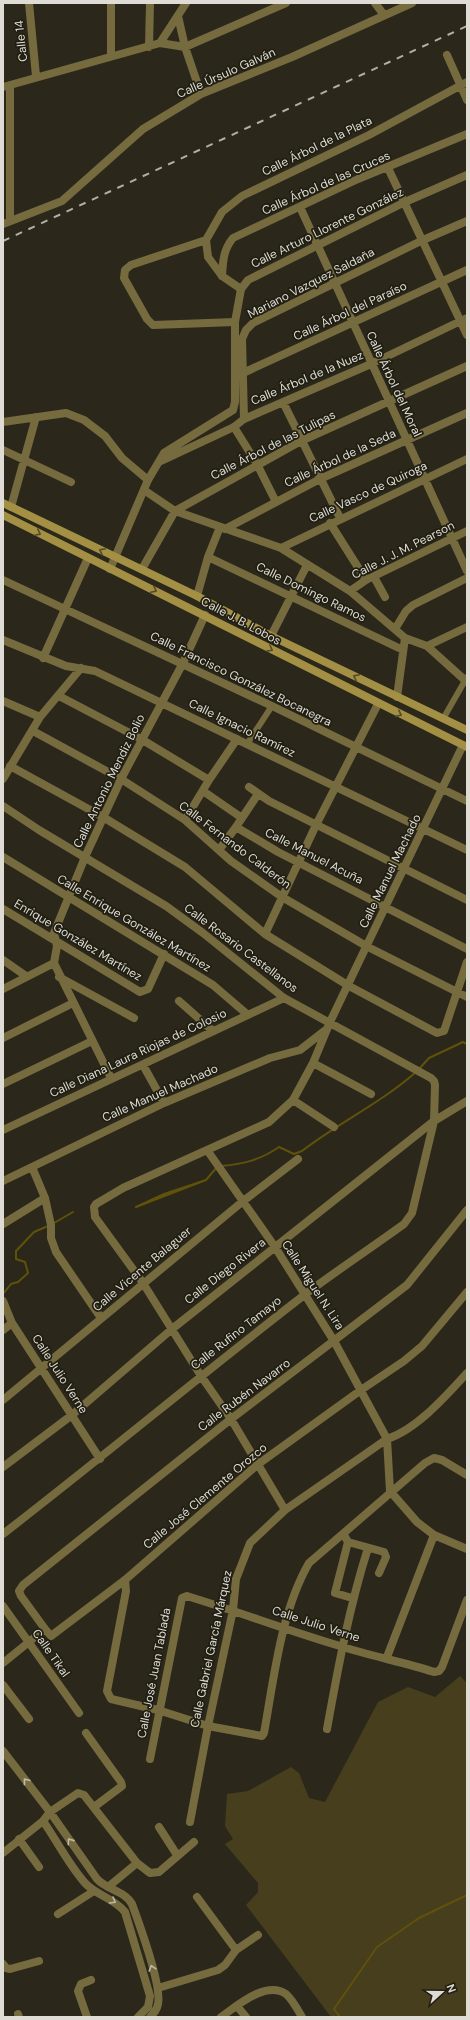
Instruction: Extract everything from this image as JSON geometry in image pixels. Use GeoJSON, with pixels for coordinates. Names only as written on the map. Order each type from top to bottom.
{"type":"FeatureCollection","features":[{"type":"Feature","properties":{"kind":"main road","name":"Calle J. B. Lobos"},"geometry":{"type":"LineString","coordinates":[[3,503],[142,569],[197,596],[271,636],[467,730]]}},
{"type":"Feature","properties":{"kind":"main road","name":"Calle J. B. Lobos"},"geometry":{"type":"LineString","coordinates":[[3,515],[205,615],[294,662],[465,746]]}},
{"type":"Feature","properties":{"kind":"street","name":"Calle 14"},"geometry":{"type":"LineString","coordinates":[[29,3],[36,76]]}},
{"type":"Feature","properties":{"kind":"street"},"geometry":{"type":"LineString","coordinates":[[111,3],[111,55]]}},
{"type":"Feature","properties":{"kind":"street"},"geometry":{"type":"LineString","coordinates":[[149,47],[150,3]]}},
{"type":"Feature","properties":{"kind":"street"},"geometry":{"type":"LineString","coordinates":[[160,43],[186,3]]}},
{"type":"Feature","properties":{"kind":"street"},"geometry":{"type":"LineString","coordinates":[[6,223],[6,86],[111,55],[149,47],[160,43],[185,47],[286,3]]}},
{"type":"Feature","properties":{"kind":"street"},"geometry":{"type":"LineString","coordinates":[[375,3],[384,16]]}},
{"type":"Feature","properties":{"kind":"street","name":"Calle Úrsulo Galván"},"geometry":{"type":"LineString","coordinates":[[6,223],[62,201],[143,129],[201,94],[292,57],[412,3]]}},
{"type":"Feature","properties":{"kind":"street"},"geometry":{"type":"LineString","coordinates":[[178,16],[185,47],[201,94]]}},
{"type":"Feature","properties":{"kind":"street"},"geometry":{"type":"LineString","coordinates":[[447,55],[464,84],[467,100]]}},
{"type":"Feature","properties":{"kind":"street","name":"Calle Árbol de la Plata"},"geometry":{"type":"LineString","coordinates":[[206,240],[222,212],[242,196],[363,138],[464,84]]}},
{"type":"Feature","properties":{"kind":"street","name":"Calle Árbol de las Cruces"},"geometry":{"type":"LineString","coordinates":[[222,276],[224,252],[227,245],[233,238],[358,179],[388,168],[467,134]]}},
{"type":"Feature","properties":{"kind":"street"},"geometry":{"type":"LineString","coordinates":[[388,168],[442,281],[464,319],[467,335]]}},
{"type":"Feature","properties":{"kind":"street","name":"Calle Arturo Llorente González"},"geometry":{"type":"LineString","coordinates":[[241,289],[248,280],[261,273],[405,202],[467,175]]}},
{"type":"Feature","properties":{"kind":"street","name":"Calle Árbol del Moral"},"geometry":{"type":"LineString","coordinates":[[300,207],[467,571]]}},
{"type":"Feature","properties":{"kind":"street","name":"Mariano Vazquez Saldaña"},"geometry":{"type":"LineString","coordinates":[[244,419],[242,338],[246,330],[253,323],[423,240],[467,221]]}},
{"type":"Feature","properties":{"kind":"street"},"geometry":{"type":"LineString","coordinates":[[110,569],[148,480],[164,453],[233,410],[235,402],[235,322],[241,289],[222,276],[208,257],[206,240],[131,265],[125,270],[124,278],[147,319],[153,325],[235,322]]}},
{"type":"Feature","properties":{"kind":"street","name":"Calle Árbol del Paraíso"},"geometry":{"type":"LineString","coordinates":[[243,373],[467,270]]}},
{"type":"Feature","properties":{"kind":"street","name":"Calle Árbol de la Nuez"},"geometry":{"type":"LineString","coordinates":[[244,419],[371,364],[464,319]]}},
{"type":"Feature","properties":{"kind":"street","name":"Calle Árbol de las Tulipas"},"geometry":{"type":"LineString","coordinates":[[175,510],[301,441],[467,366]]}},
{"type":"Feature","properties":{"kind":"street"},"geometry":{"type":"LineString","coordinates":[[283,402],[340,518]]}},
{"type":"Feature","properties":{"kind":"street"},"geometry":{"type":"LineString","coordinates":[[3,422],[66,413],[84,420],[104,436],[122,458],[148,480]]}},
{"type":"Feature","properties":{"kind":"street","name":"Calle Árbol de la Seda"},"geometry":{"type":"LineString","coordinates":[[223,528],[320,479],[467,413]]}},
{"type":"Feature","properties":{"kind":"street"},"geometry":{"type":"LineString","coordinates":[[11,507],[36,417]]}},
{"type":"Feature","properties":{"kind":"street"},"geometry":{"type":"LineString","coordinates":[[159,462],[234,427],[244,419]]}},
{"type":"Feature","properties":{"kind":"street"},"geometry":{"type":"LineString","coordinates":[[234,427],[257,464],[276,502]]}},
{"type":"Feature","properties":{"kind":"street"},"geometry":{"type":"LineString","coordinates":[[3,450],[71,482]]}},
{"type":"Feature","properties":{"kind":"street","name":"Calle Vasco de Quiroga"},"geometry":{"type":"LineString","coordinates":[[280,548],[340,518],[467,459]]}},
{"type":"Feature","properties":{"kind":"street"},"geometry":{"type":"LineString","coordinates":[[144,490],[175,510],[280,548],[350,591],[404,638],[427,646],[466,680],[443,719]]}},
{"type":"Feature","properties":{"kind":"street"},"geometry":{"type":"LineString","coordinates":[[142,569],[175,510]]}},
{"type":"Feature","properties":{"kind":"street"},"geometry":{"type":"LineString","coordinates":[[330,523],[366,580]]}},
{"type":"Feature","properties":{"kind":"street"},"geometry":{"type":"LineString","coordinates":[[197,596],[208,556],[223,528]]}},
{"type":"Feature","properties":{"kind":"street","name":"Calle J. J. M. Pearson"},"geometry":{"type":"LineString","coordinates":[[350,591],[366,580],[467,531]]}},
{"type":"Feature","properties":{"kind":"street","name":"Calle Domingo Ramos"},"geometry":{"type":"LineString","coordinates":[[208,556],[403,650]]}},
{"type":"Feature","properties":{"kind":"street"},"geometry":{"type":"LineString","coordinates":[[43,658],[88,558]]}},
{"type":"Feature","properties":{"kind":"street"},"geometry":{"type":"LineString","coordinates":[[271,636],[307,565]]}},
{"type":"Feature","properties":{"kind":"street"},"geometry":{"type":"LineString","coordinates":[[374,576],[385,597]]}},
{"type":"Feature","properties":{"kind":"street"},"geometry":{"type":"LineString","coordinates":[[395,629],[406,611],[413,605],[467,578]]}},
{"type":"Feature","properties":{"kind":"street","name":"Calle Francisco González Bocanegra"},"geometry":{"type":"LineString","coordinates":[[3,580],[183,663],[467,802]]}},
{"type":"Feature","properties":{"kind":"street","name":"Calle Antonio Mendiz Bolio"},"geometry":{"type":"LineString","coordinates":[[54,963],[57,950],[54,933],[103,817],[141,739],[183,663],[205,615]]}},
{"type":"Feature","properties":{"kind":"street"},"geometry":{"type":"LineString","coordinates":[[427,646],[467,627]]}},
{"type":"Feature","properties":{"kind":"street"},"geometry":{"type":"LineString","coordinates":[[397,697],[404,638]]}},
{"type":"Feature","properties":{"kind":"street","name":"Calle Ignacio Ramírez"},"geometry":{"type":"LineString","coordinates":[[3,640],[43,658],[66,666],[96,671],[335,788],[467,850]]}},
{"type":"Feature","properties":{"kind":"street"},"geometry":{"type":"LineString","coordinates":[[3,779],[34,730],[40,717],[81,668]]}},
{"type":"Feature","properties":{"kind":"street"},"geometry":{"type":"LineString","coordinates":[[59,696],[141,739],[209,780]]}},
{"type":"Feature","properties":{"kind":"street"},"geometry":{"type":"LineString","coordinates":[[3,701],[40,717]]}},
{"type":"Feature","properties":{"kind":"street"},"geometry":{"type":"LineString","coordinates":[[265,934],[316,825],[378,704]]}},
{"type":"Feature","properties":{"kind":"street"},"geometry":{"type":"LineString","coordinates":[[247,744],[272,706]]}},
{"type":"Feature","properties":{"kind":"street","name":"Calle Fernando Calderón"},"geometry":{"type":"LineString","coordinates":[[34,730],[121,779],[185,820],[219,850],[282,897],[368,947],[467,997]]}},
{"type":"Feature","properties":{"kind":"street"},"geometry":{"type":"LineString","coordinates":[[185,820],[209,780],[237,739]]}},
{"type":"Feature","properties":{"kind":"street","name":"Calle Manuel Machado"},"geometry":{"type":"LineString","coordinates":[[143,1284],[96,1217],[94,1211],[96,1204],[123,1188],[269,1122],[294,1100],[368,947],[403,869],[465,746]]}},
{"type":"Feature","properties":{"kind":"street"},"geometry":{"type":"LineString","coordinates":[[10,766],[103,817],[185,867],[265,934],[349,986],[440,1033],[444,1031],[456,991],[467,962]]}},
{"type":"Feature","properties":{"kind":"street"},"geometry":{"type":"LineString","coordinates":[[249,787],[258,794],[316,825],[467,900]]}},
{"type":"Feature","properties":{"kind":"street"},"geometry":{"type":"LineString","coordinates":[[203,791],[242,818]]}},
{"type":"Feature","properties":{"kind":"street"},"geometry":{"type":"LineString","coordinates":[[219,850],[258,794]]}},
{"type":"Feature","properties":{"kind":"street","name":"Calle Rosario Castellanos"},"geometry":{"type":"LineString","coordinates":[[3,806],[39,830],[166,906],[203,933],[284,998],[329,1025],[434,1081],[434,1120]]}},
{"type":"Feature","properties":{"kind":"street","name":"Calle Manuel Acuña"},"geometry":{"type":"LineString","coordinates":[[236,827],[298,862],[467,949]]}},
{"type":"Feature","properties":{"kind":"street","name":"Calle Enrique González Martínez"},"geometry":{"type":"LineString","coordinates":[[3,857],[68,898],[164,954],[219,990],[248,1015]]}},
{"type":"Feature","properties":{"kind":"street","name":"Enrique González Martínez"},"geometry":{"type":"LineString","coordinates":[[3,909],[140,992],[148,989],[164,954]]}},
{"type":"Feature","properties":{"kind":"street"},"geometry":{"type":"LineString","coordinates":[[3,960],[26,976]]}},
{"type":"Feature","properties":{"kind":"street"},"geometry":{"type":"LineString","coordinates":[[3,989],[54,963],[59,977],[111,1078]]}},
{"type":"Feature","properties":{"kind":"street"},"geometry":{"type":"LineString","coordinates":[[3,970],[11,966]]}},
{"type":"Feature","properties":{"kind":"street"},"geometry":{"type":"LineString","coordinates":[[59,977],[134,1018]]}},
{"type":"Feature","properties":{"kind":"street","name":"Calle Diana Laura Riojas de Colosio"},"geometry":{"type":"LineString","coordinates":[[3,1130],[284,998]]}},
{"type":"Feature","properties":{"kind":"street"},"geometry":{"type":"LineString","coordinates":[[179,1001],[213,1031]]}},
{"type":"Feature","properties":{"kind":"street"},"geometry":{"type":"LineString","coordinates":[[3,1038],[73,1003]]}},
{"type":"Feature","properties":{"kind":"street","name":"Calle Manuel Machado"},"geometry":{"type":"LineString","coordinates":[[3,1181],[164,1103],[270,1058],[300,1050],[329,1025]]}},
{"type":"Feature","properties":{"kind":"street"},"geometry":{"type":"LineString","coordinates":[[3,1084],[92,1041]]}},
{"type":"Feature","properties":{"kind":"street"},"geometry":{"type":"LineString","coordinates":[[313,1063],[371,1094]]}},
{"type":"Feature","properties":{"kind":"street"},"geometry":{"type":"LineString","coordinates":[[143,1065],[164,1103]]}},
{"type":"Feature","properties":{"kind":"street"},"geometry":{"type":"LineString","coordinates":[[294,1100],[334,1127]]}},
{"type":"Feature","properties":{"kind":"street","name":"Calle Diego Rivera"},"geometry":{"type":"LineString","coordinates":[[3,1466],[72,1415],[172,1329],[434,1120],[467,1101]]}},
{"type":"Feature","properties":{"kind":"street","name":"Calle Rufino Tamayo"},"geometry":{"type":"LineString","coordinates":[[3,1534],[100,1459],[201,1376],[305,1295],[404,1224],[412,1213],[434,1120]]}},
{"type":"Feature","properties":{"kind":"street","name":"Calle Miguel N. Lira"},"geometry":{"type":"LineString","coordinates":[[207,1150],[275,1247],[334,1341],[387,1439]]}},
{"type":"Feature","properties":{"kind":"street","name":"Calle Vicente Balaguer"},"geometry":{"type":"LineString","coordinates":[[3,1400],[242,1202],[298,1158]]}},
{"type":"Feature","properties":{"kind":"street"},"geometry":{"type":"LineString","coordinates":[[32,1167],[44,1198],[51,1225],[51,1238],[56,1252],[101,1318]]}},
{"type":"Feature","properties":{"kind":"street"},"geometry":{"type":"LineString","coordinates":[[3,1224],[44,1198]]}},
{"type":"Feature","properties":{"kind":"street","name":"Calle Rubén Navarro"},"geometry":{"type":"LineString","coordinates":[[45,1629],[21,1596],[19,1591],[23,1585],[231,1419],[407,1285],[466,1214]]}},
{"type":"Feature","properties":{"kind":"street"},"geometry":{"type":"LineString","coordinates":[[143,1284],[201,1376],[231,1419],[285,1510]]}},
{"type":"Feature","properties":{"kind":"street","name":"Calle José Clemente Orozco"},"geometry":{"type":"LineString","coordinates":[[45,1629],[51,1636],[125,1580],[257,1465],[404,1361],[422,1346],[467,1292]]}},
{"type":"Feature","properties":{"kind":"street","name":"Calle Julio Verne"},"geometry":{"type":"LineString","coordinates":[[3,1301],[12,1323],[100,1459]]}},
{"type":"Feature","properties":{"kind":"street"},"geometry":{"type":"LineString","coordinates":[[3,1330],[12,1323]]}},
{"type":"Feature","properties":{"kind":"street","name":"Calle Gabriel García Márquez"},"geometry":{"type":"LineString","coordinates":[[190,1822],[208,1726],[233,1610],[236,1579],[250,1543],[285,1510],[387,1439],[406,1431],[450,1391],[467,1373]]}},
{"type":"Feature","properties":{"kind":"street"},"geometry":{"type":"LineString","coordinates":[[387,1439],[390,1491],[417,1522],[434,1535],[467,1550]]}},
{"type":"Feature","properties":{"kind":"street"},"geometry":{"type":"LineString","coordinates":[[125,1580],[126,1591],[107,1691],[111,1699],[158,1710],[208,1726],[262,1736],[264,1733],[284,1627],[302,1575],[309,1563],[346,1538],[390,1491],[425,1462],[434,1458],[442,1460],[464,1473],[467,1464]]}},
{"type":"Feature","properties":{"kind":"street"},"geometry":{"type":"LineString","coordinates":[[388,1658],[434,1535]]}},
{"type":"Feature","properties":{"kind":"street"},"geometry":{"type":"LineString","coordinates":[[346,1538],[386,1554],[379,1573]]}},
{"type":"Feature","properties":{"kind":"street"},"geometry":{"type":"LineString","coordinates":[[346,1538],[335,1593],[352,1598]]}},
{"type":"Feature","properties":{"kind":"street"},"geometry":{"type":"LineString","coordinates":[[327,1729],[341,1647],[352,1598],[368,1548]]}},
{"type":"Feature","properties":{"kind":"street","name":"Calle Julio Verne"},"geometry":{"type":"LineString","coordinates":[[187,1596],[341,1647],[388,1658],[434,1672],[439,1671],[442,1667],[459,1625]]}},
{"type":"Feature","properties":{"kind":"street","name":"Calle José Juan Tablada"},"geometry":{"type":"LineString","coordinates":[[150,1759],[158,1710],[182,1598],[187,1596]]}},
{"type":"Feature","properties":{"kind":"street"},"geometry":{"type":"LineString","coordinates":[[467,1600],[459,1625],[467,1628]]}},
{"type":"Feature","properties":{"kind":"street","name":"Calle Tikal"},"geometry":{"type":"LineString","coordinates":[[3,1606],[79,1713]]}},
{"type":"Feature","properties":{"kind":"street"},"geometry":{"type":"LineString","coordinates":[[3,1663],[30,1643],[45,1629]]}},
{"type":"Feature","properties":{"kind":"street"},"geometry":{"type":"LineString","coordinates":[[3,1685],[29,1719]]}},
{"type":"Feature","properties":{"kind":"street"},"geometry":{"type":"LineString","coordinates":[[86,1733],[121,1782],[122,1786],[94,1807]]}},
{"type":"Feature","properties":{"kind":"street"},"geometry":{"type":"LineString","coordinates":[[3,1751],[50,1812],[97,1880],[125,1896],[130,1901],[158,1988],[158,2014],[150,2017]]}},
{"type":"Feature","properties":{"kind":"street"},"geometry":{"type":"LineString","coordinates":[[3,1853],[43,1821],[50,1812],[78,1793],[82,1793],[137,1863],[150,1873],[155,1873],[194,1842]]}},
{"type":"Feature","properties":{"kind":"street"},"geometry":{"type":"LineString","coordinates":[[43,1821],[85,1883],[94,1891],[119,1904],[125,1912],[150,1999],[148,2008],[138,2017]]}},
{"type":"Feature","properties":{"kind":"street"},"geometry":{"type":"LineString","coordinates":[[159,1827],[177,1855]]}},
{"type":"Feature","properties":{"kind":"street"},"geometry":{"type":"LineString","coordinates":[[20,1839],[39,1867]]}},
{"type":"Feature","properties":{"kind":"street"},"geometry":{"type":"LineString","coordinates":[[71,1862],[80,1856]]}},
{"type":"Feature","properties":{"kind":"street"},"geometry":{"type":"LineString","coordinates":[[108,1887],[137,1863]]}},
{"type":"Feature","properties":{"kind":"street"},"geometry":{"type":"LineString","coordinates":[[58,1914],[94,1891]]}},
{"type":"Feature","properties":{"kind":"street"},"geometry":{"type":"LineString","coordinates":[[197,1897],[236,1950]]}},
{"type":"Feature","properties":{"kind":"street"},"geometry":{"type":"LineString","coordinates":[[158,1988],[218,1970],[225,1965],[236,1950],[258,1935]]}},
{"type":"Feature","properties":{"kind":"street"},"geometry":{"type":"LineString","coordinates":[[135,1945],[144,1942]]}},
{"type":"Feature","properties":{"kind":"street"},"geometry":{"type":"LineString","coordinates":[[3,1964],[6,1968],[10,1969],[39,1960]]}},
{"type":"Feature","properties":{"kind":"street"},"geometry":{"type":"LineString","coordinates":[[87,2017],[78,1991],[81,1984],[91,1980]]}},
{"type":"Feature","properties":{"kind":"street"},"geometry":{"type":"LineString","coordinates":[[221,2017],[260,1993],[271,1989],[278,1990],[287,1995],[302,2017]]}},
{"type":"Feature","properties":{"kind":"street"},"geometry":{"type":"LineString","coordinates":[[237,2006],[246,2017]]}},
{"type":"Feature","properties":{"kind":"shaded area"},"geometry":{"type":"Polygon","coordinates":[[[460,1676],[467,1683],[467,2017],[331,2017],[246,1905],[258,1892],[258,1883],[225,1844],[233,1839],[225,1826],[227,1794],[248,1791],[291,1767],[299,1773],[309,1798],[325,1802],[378,1702],[408,1687],[435,1697],[460,1676]]]}},
{"type":"Feature","properties":{"kind":"waterway"},"geometry":{"type":"LineString","coordinates":[[419,1069],[429,1058],[463,1042],[467,1044]]}},
{"type":"Feature","properties":{"kind":"waterway"},"geometry":{"type":"LineString","coordinates":[[221,1166],[252,1161],[279,1147],[294,1154],[302,1151],[403,1083],[416,1072]]}},
{"type":"Feature","properties":{"kind":"waterway"},"geometry":{"type":"LineString","coordinates":[[206,1180],[164,1194],[136,1207],[206,1180],[217,1167]]}},
{"type":"Feature","properties":{"kind":"waterway"},"geometry":{"type":"LineString","coordinates":[[54,1223],[73,1212]]}},
{"type":"Feature","properties":{"kind":"waterway"},"geometry":{"type":"LineString","coordinates":[[3,1294],[11,1284],[18,1282],[28,1273],[25,1262],[16,1259],[16,1251],[34,1232],[48,1226]]}},
{"type":"Feature","properties":{"kind":"waterway"},"geometry":{"type":"LineString","coordinates":[[340,2017],[334,2009],[377,1947],[419,1918],[467,1895]]}},
{"type":"Feature","properties":{"kind":"railway"},"geometry":{"type":"LineString","coordinates":[[3,241],[467,26]]}}]}
